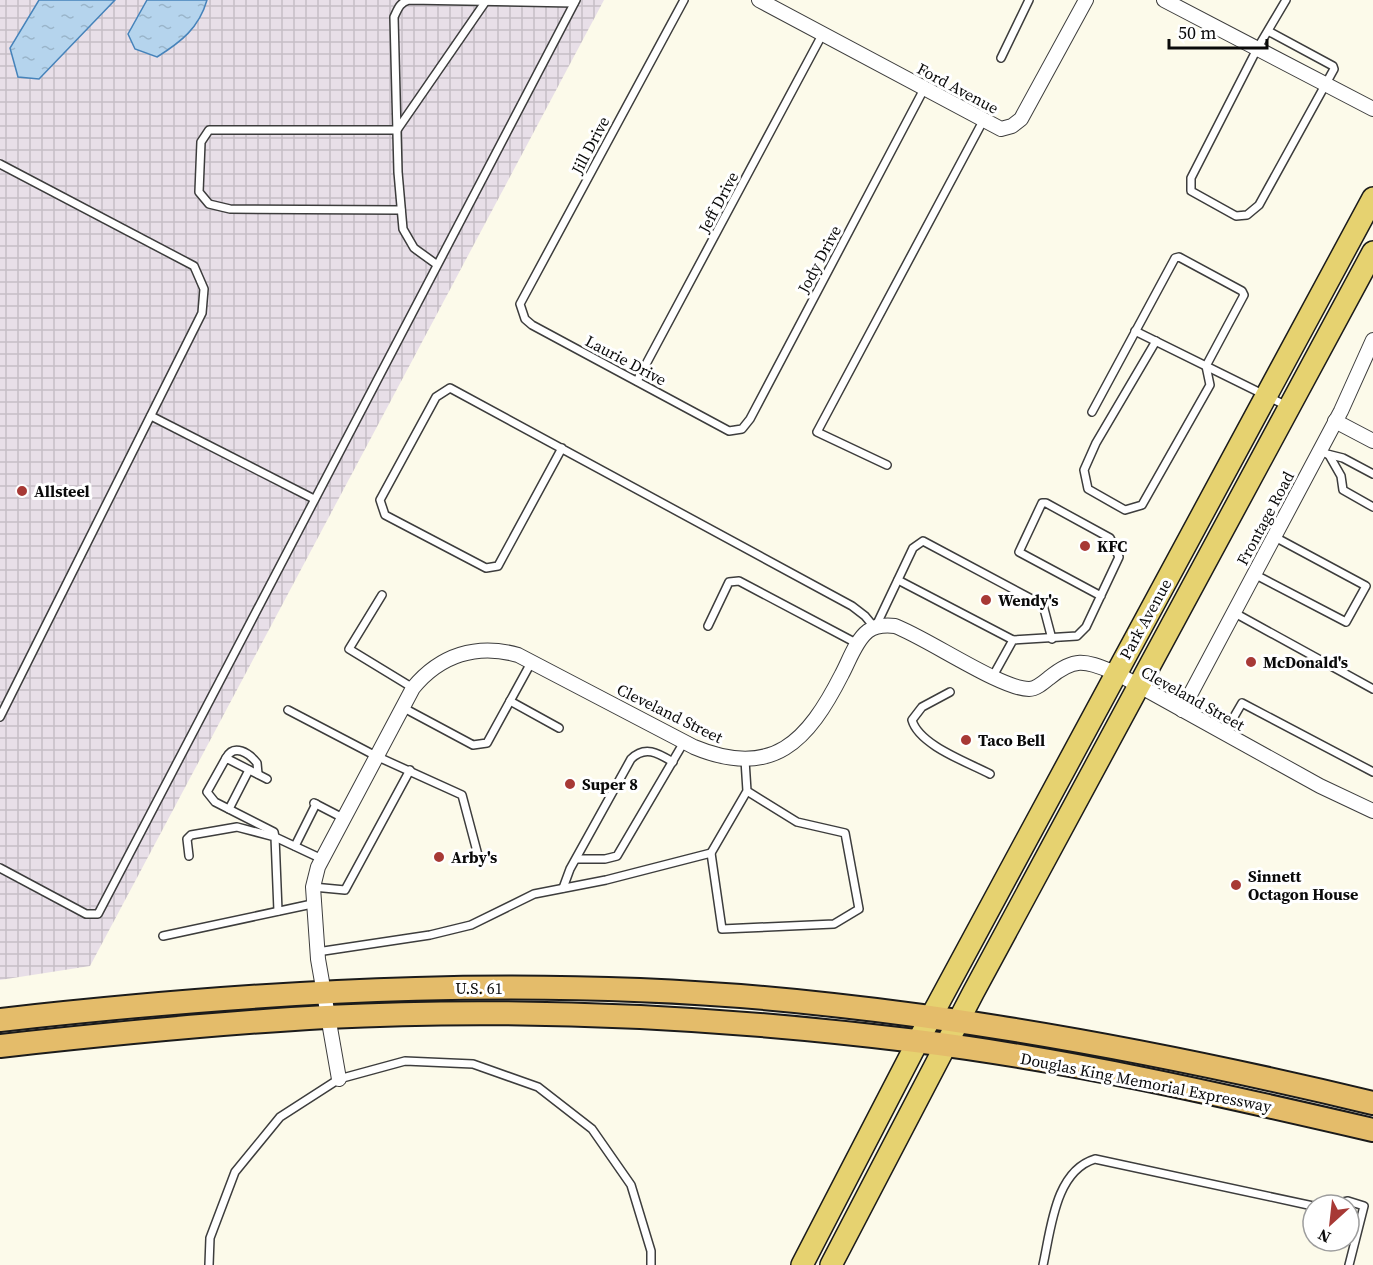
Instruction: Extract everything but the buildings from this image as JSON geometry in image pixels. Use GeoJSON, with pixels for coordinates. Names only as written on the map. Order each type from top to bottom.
{"type":"FeatureCollection","features":[{"type":"Feature","properties":{"kind":"highway","name":"U.S. 61"},"geometry":{"type":"LineString","coordinates":[[0,1020],[189,1000],[323,991],[485,987],[651,991],[835,1005],[959,1020]]}},
{"type":"Feature","properties":{"kind":"highway","name":"U.S. 61"},"geometry":{"type":"LineString","coordinates":[[0,1046],[160,1029],[327,1017],[487,1014],[653,1018],[918,1041]]}},
{"type":"Feature","properties":{"kind":"highway","name":"Douglas King Memorial Expressway"},"geometry":{"type":"LineString","coordinates":[[959,1020],[1167,1056],[1373,1103]]}},
{"type":"Feature","properties":{"kind":"highway","name":"Douglas King Memorial Expressway"},"geometry":{"type":"LineString","coordinates":[[918,1041],[1149,1080],[1373,1130]]}},
{"type":"Feature","properties":{"kind":"main road","name":"Park Avenue"},"geometry":{"type":"LineString","coordinates":[[802,1265],[918,1041],[1373,198]]}},
{"type":"Feature","properties":{"kind":"main road","name":"Park Avenue"},"geometry":{"type":"LineString","coordinates":[[831,1265],[959,1020],[1373,252]]}},
{"type":"Feature","properties":{"kind":"street","name":"Ford Avenue"},"geometry":{"type":"LineString","coordinates":[[759,0],[1000,129],[1012,126],[1022,119],[1086,0]]}},
{"type":"Feature","properties":{"kind":"street"},"geometry":{"type":"LineString","coordinates":[[1164,0],[1373,110]]}},
{"type":"Feature","properties":{"kind":"street","name":"Frontage Road"},"geometry":{"type":"LineString","coordinates":[[1182,710],[1273,536],[1324,452],[1335,422],[1373,340]]}},
{"type":"Feature","properties":{"kind":"street"},"geometry":{"type":"LineString","coordinates":[[1335,422],[1373,441]]}},
{"type":"Feature","properties":{"kind":"street","name":"Cleveland Street"},"geometry":{"type":"LineString","coordinates":[[339,1079],[317,952],[312,904],[313,887],[322,859],[413,688],[436,665],[464,652],[503,650],[532,662],[684,742],[715,756],[745,760],[786,748],[804,735],[819,716],[868,631],[885,625],[906,630],[993,676],[1014,686],[1029,689],[1042,684],[1068,664],[1089,662],[1116,673],[1224,734],[1372,807]]}},
{"type":"Feature","properties":{"kind":"lane"},"geometry":{"type":"LineString","coordinates":[[0,868],[86,914],[98,914],[575,2],[409,0],[402,2],[398,8],[394,17],[401,210],[407,238],[414,248],[436,264]]}},
{"type":"Feature","properties":{"kind":"lane","name":"Jill Drive"},"geometry":{"type":"LineString","coordinates":[[520,304],[684,0]]}},
{"type":"Feature","properties":{"kind":"lane"},"geometry":{"type":"LineString","coordinates":[[1000,58],[1029,0]]}},
{"type":"Feature","properties":{"kind":"lane"},"geometry":{"type":"LineString","coordinates":[[1268,31],[1333,66],[1326,84],[1260,205],[1247,215],[1236,216],[1191,191],[1191,178],[1257,49],[1286,0]]}},
{"type":"Feature","properties":{"kind":"lane"},"geometry":{"type":"LineString","coordinates":[[397,130],[486,2]]}},
{"type":"Feature","properties":{"kind":"lane","name":"Jeff Drive"},"geometry":{"type":"LineString","coordinates":[[637,381],[822,35]]}},
{"type":"Feature","properties":{"kind":"lane","name":"Jody Drive"},"geometry":{"type":"LineString","coordinates":[[729,431],[742,429],[750,419],[924,89]]}},
{"type":"Feature","properties":{"kind":"lane"},"geometry":{"type":"LineString","coordinates":[[887,465],[817,432],[982,121]]}},
{"type":"Feature","properties":{"kind":"lane"},"geometry":{"type":"LineString","coordinates":[[397,130],[208,130],[201,142],[199,192],[209,204],[230,209],[401,210]]}},
{"type":"Feature","properties":{"kind":"lane"},"geometry":{"type":"LineString","coordinates":[[0,164],[194,266],[204,289],[202,314],[0,717]]}},
{"type":"Feature","properties":{"kind":"lane"},"geometry":{"type":"LineString","coordinates":[[1092,411],[1175,258],[1179,257],[1244,293],[1206,366],[1210,385],[1142,505],[1125,510],[1088,489],[1084,470],[1096,443],[1156,341]]}},
{"type":"Feature","properties":{"kind":"lane","name":"Laurie Drive"},"geometry":{"type":"LineString","coordinates":[[520,304],[525,319],[532,325],[729,431]]}},
{"type":"Feature","properties":{"kind":"lane"},"geometry":{"type":"LineString","coordinates":[[1136,331],[1289,407]]}},
{"type":"Feature","properties":{"kind":"lane"},"geometry":{"type":"LineString","coordinates":[[562,448],[498,566],[486,568],[385,515],[380,500],[436,397],[450,388],[562,448],[852,606],[875,628],[913,548],[923,541],[1043,605],[1052,639]]}},
{"type":"Feature","properties":{"kind":"lane"},"geometry":{"type":"LineString","coordinates":[[151,416],[314,499]]}},
{"type":"Feature","properties":{"kind":"lane"},"geometry":{"type":"LineString","coordinates":[[1324,452],[1343,458],[1373,474]]}},
{"type":"Feature","properties":{"kind":"lane"},"geometry":{"type":"LineString","coordinates":[[1324,452],[1341,476],[1343,490],[1373,507]]}},
{"type":"Feature","properties":{"kind":"lane"},"geometry":{"type":"LineString","coordinates":[[898,580],[1013,640],[1077,636],[1086,627],[1101,596],[1119,557],[1110,538],[1046,503],[1042,503],[1019,552],[1101,596]]}},
{"type":"Feature","properties":{"kind":"lane"},"geometry":{"type":"LineString","coordinates":[[1254,574],[1346,622],[1366,586],[1273,536]]}},
{"type":"Feature","properties":{"kind":"lane"},"geometry":{"type":"LineString","coordinates":[[708,626],[729,582],[739,581],[858,645]]}},
{"type":"Feature","properties":{"kind":"lane"},"geometry":{"type":"LineString","coordinates":[[382,595],[349,649],[413,688]]}},
{"type":"Feature","properties":{"kind":"lane"},"geometry":{"type":"LineString","coordinates":[[1233,612],[1373,689]]}},
{"type":"Feature","properties":{"kind":"lane"},"geometry":{"type":"LineString","coordinates":[[993,676],[1013,640]]}},
{"type":"Feature","properties":{"kind":"lane"},"geometry":{"type":"LineString","coordinates":[[402,707],[473,745],[487,743],[532,662]]}},
{"type":"Feature","properties":{"kind":"lane"},"geometry":{"type":"LineString","coordinates":[[950,692],[922,707],[912,720],[914,728],[926,740],[990,774]]}},
{"type":"Feature","properties":{"kind":"lane"},"geometry":{"type":"LineString","coordinates":[[510,702],[559,728]]}},
{"type":"Feature","properties":{"kind":"lane"},"geometry":{"type":"LineString","coordinates":[[1224,734],[1242,703],[1373,772]]}},
{"type":"Feature","properties":{"kind":"lane"},"geometry":{"type":"LineString","coordinates":[[288,710],[376,756],[462,795],[479,859]]}},
{"type":"Feature","properties":{"kind":"lane"},"geometry":{"type":"LineString","coordinates":[[577,859],[605,859],[617,856],[684,742]]}},
{"type":"Feature","properties":{"kind":"lane"},"geometry":{"type":"LineString","coordinates":[[258,774],[257,763],[244,752],[235,750],[229,752],[207,792],[215,802],[274,832],[278,911]]}},
{"type":"Feature","properties":{"kind":"lane"},"geometry":{"type":"LineString","coordinates":[[563,888],[631,759],[637,753],[654,751],[673,762]]}},
{"type":"Feature","properties":{"kind":"lane"},"geometry":{"type":"LineString","coordinates":[[226,758],[267,779]]}},
{"type":"Feature","properties":{"kind":"lane"},"geometry":{"type":"LineString","coordinates":[[745,760],[747,790],[711,853],[722,929],[834,924],[859,909],[845,833],[796,822],[747,790]]}},
{"type":"Feature","properties":{"kind":"lane"},"geometry":{"type":"LineString","coordinates":[[229,809],[249,770]]}},
{"type":"Feature","properties":{"kind":"lane"},"geometry":{"type":"LineString","coordinates":[[313,887],[345,890],[410,770]]}},
{"type":"Feature","properties":{"kind":"lane"},"geometry":{"type":"LineString","coordinates":[[295,846],[315,804],[343,818]]}},
{"type":"Feature","properties":{"kind":"lane"},"geometry":{"type":"LineString","coordinates":[[189,856],[187,839],[191,835],[237,827],[275,837],[322,859]]}},
{"type":"Feature","properties":{"kind":"lane"},"geometry":{"type":"LineString","coordinates":[[317,952],[471,925],[534,894],[711,853]]}},
{"type":"Feature","properties":{"kind":"lane"},"geometry":{"type":"LineString","coordinates":[[163,936],[312,904]]}},
{"type":"Feature","properties":{"kind":"lane"},"geometry":{"type":"LineString","coordinates":[[209,1265],[210,1238],[235,1172],[280,1117],[339,1079],[405,1061],[473,1064],[538,1087],[592,1129],[631,1185],[651,1251],[651,1265]]}},
{"type":"Feature","properties":{"kind":"lane"},"geometry":{"type":"LineString","coordinates":[[1043,1265],[1054,1213],[1065,1183],[1082,1163],[1095,1159],[1301,1203]]}},
{"type":"Feature","properties":{"kind":"lane"},"geometry":{"type":"LineString","coordinates":[[1361,1205],[1373,1208]]}},
{"type":"Feature","properties":{"kind":"lane"},"geometry":{"type":"LineString","coordinates":[[1349,1265],[1364,1206]]}},
{"type":"Feature","properties":{"kind":"shaded area"},"geometry":{"type":"Polygon","coordinates":[[[0,0],[604,0],[90,966],[0,980],[0,0]]]}},
{"type":"Feature","properties":{"kind":"water"},"geometry":{"type":"Polygon","coordinates":[[[39,0],[115,0],[39,79],[18,77],[10,48],[39,0]]]}},
{"type":"Feature","properties":{"kind":"water"},"geometry":{"type":"Polygon","coordinates":[[[147,0],[207,0],[199,19],[188,33],[157,57],[135,49],[128,34],[147,0]]]}},
{"type":"Feature","properties":{"kind":"place","name":"Allsteel"},"geometry":{"type":"Point","coordinates":[22,491]}},
{"type":"Feature","properties":{"kind":"place","name":"KFC"},"geometry":{"type":"Point","coordinates":[1085,546]}},
{"type":"Feature","properties":{"kind":"place","name":"Wendy's"},"geometry":{"type":"Point","coordinates":[986,600]}},
{"type":"Feature","properties":{"kind":"place","name":"McDonald's"},"geometry":{"type":"Point","coordinates":[1251,662]}},
{"type":"Feature","properties":{"kind":"place","name":"Taco Bell"},"geometry":{"type":"Point","coordinates":[966,740]}},
{"type":"Feature","properties":{"kind":"place","name":"Super 8"},"geometry":{"type":"Point","coordinates":[570,784]}},
{"type":"Feature","properties":{"kind":"place","name":"Arby's"},"geometry":{"type":"Point","coordinates":[439,857]}},
{"type":"Feature","properties":{"kind":"place","name":"Sinnett Octagon House"},"geometry":{"type":"Point","coordinates":[1236,885]}}]}
